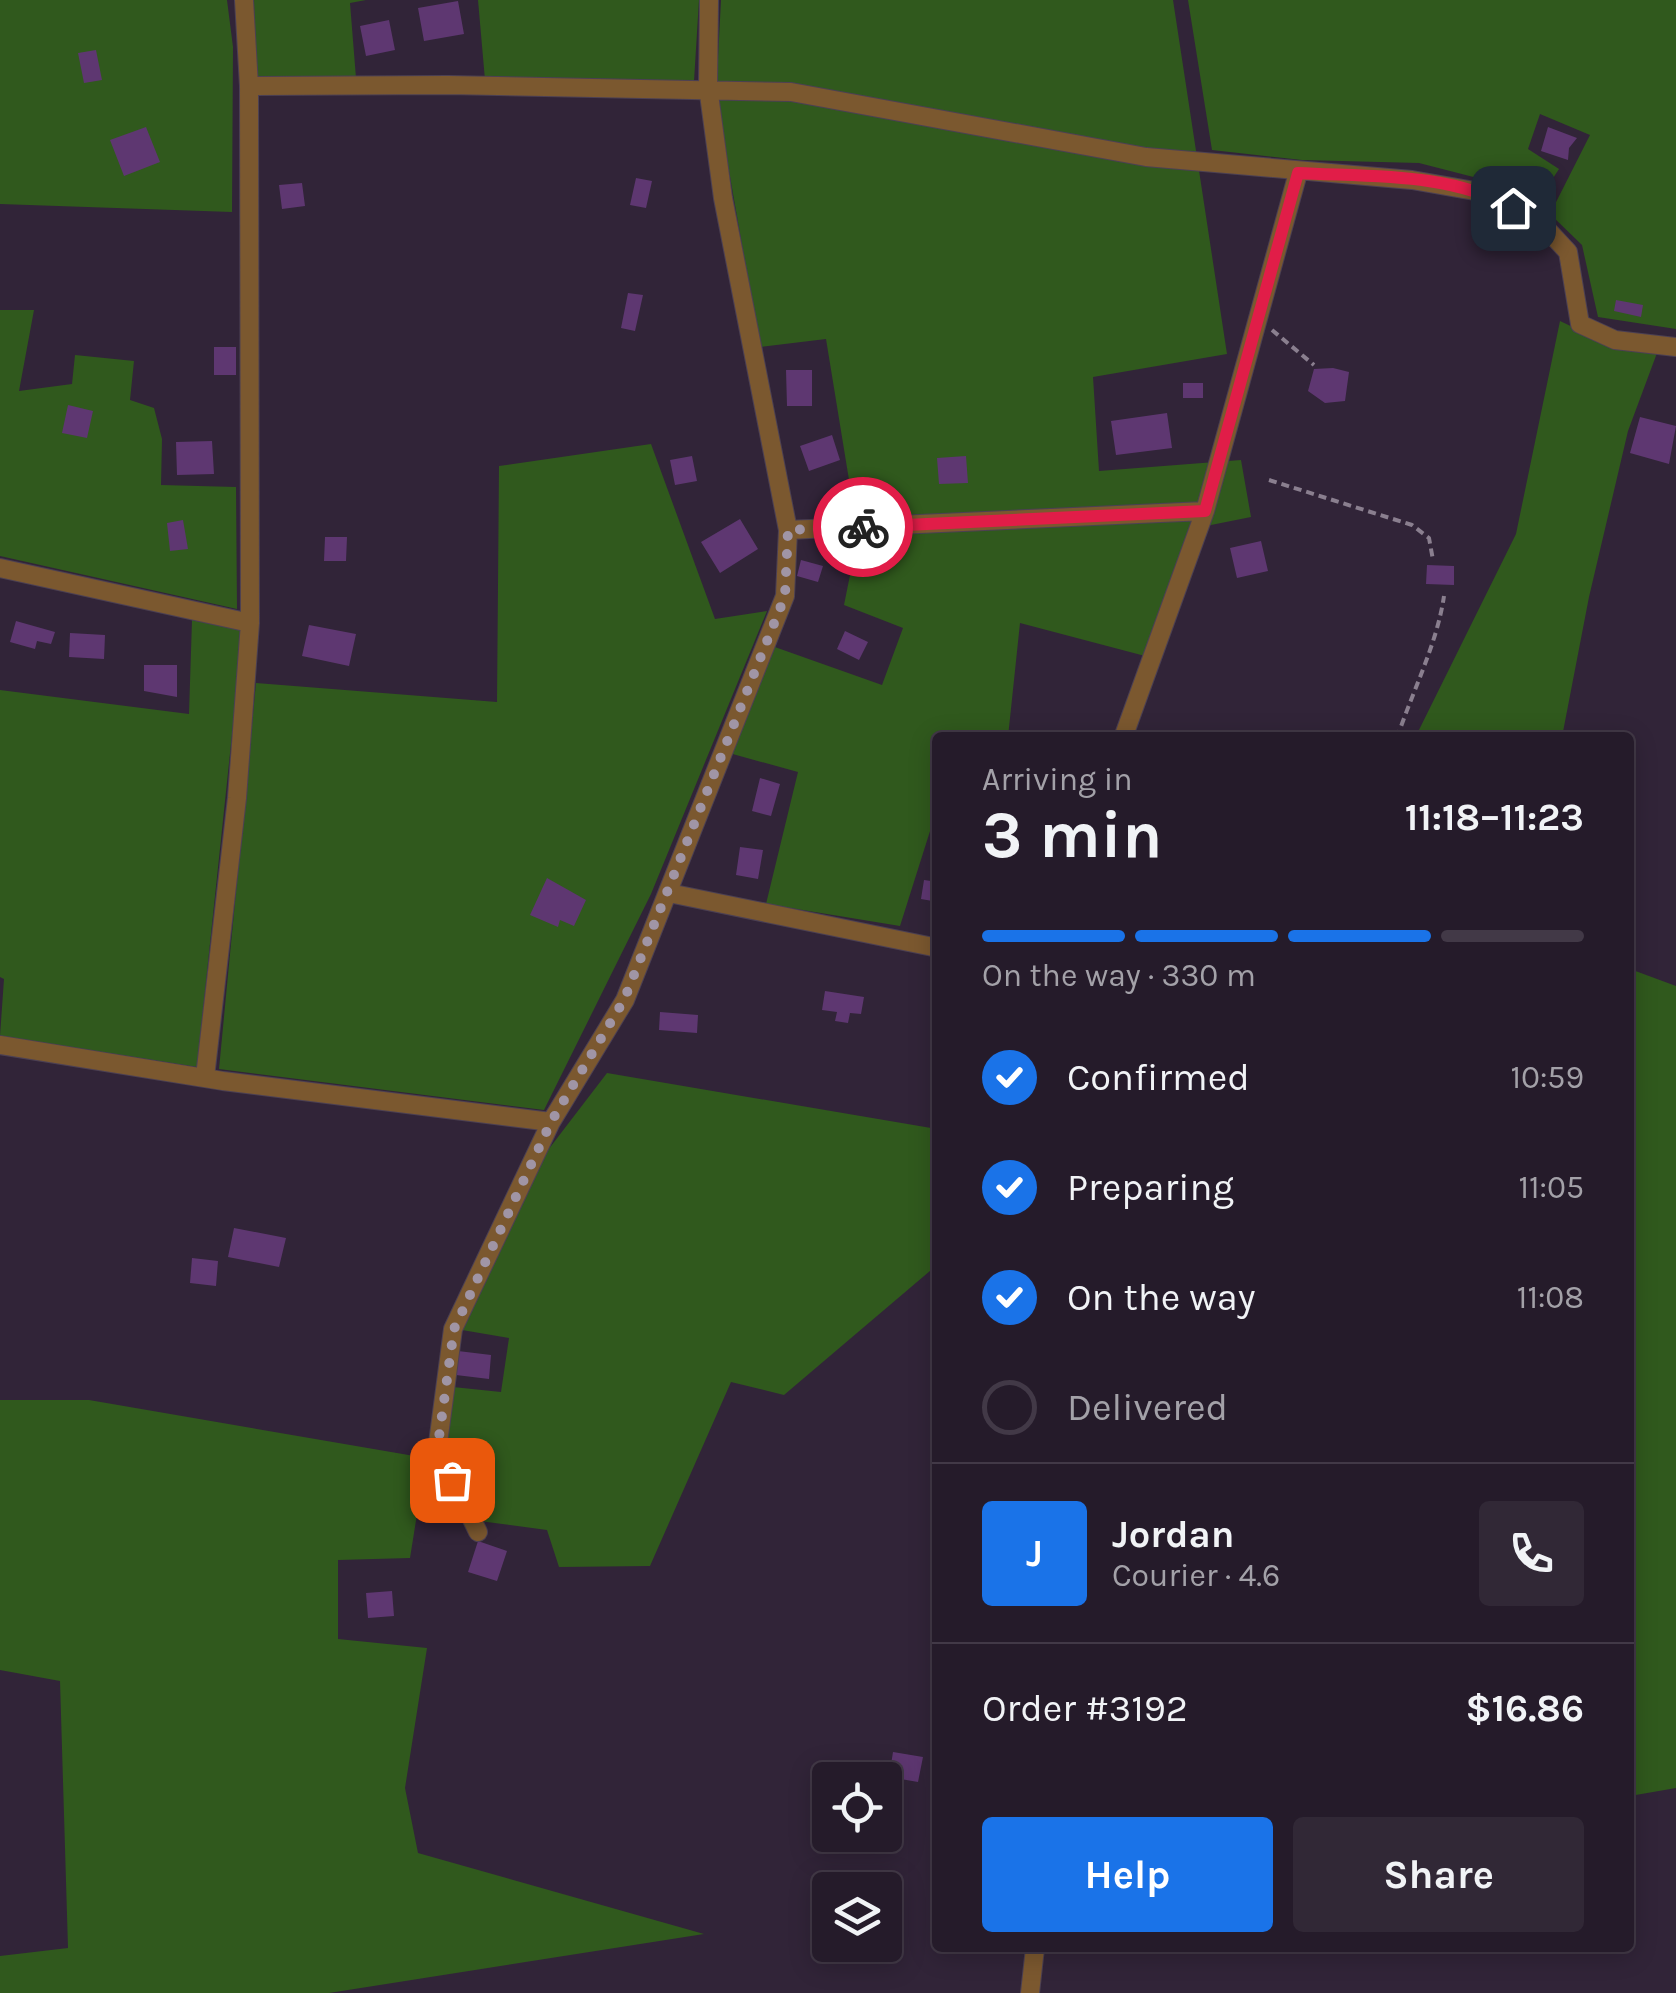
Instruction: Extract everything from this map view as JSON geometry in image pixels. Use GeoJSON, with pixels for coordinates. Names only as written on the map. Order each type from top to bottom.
{"type":"FeatureCollection","features":[{"type":"Feature","properties":{"kind":"street"},"geometry":{"type":"LineString","coordinates":[[204,1077],[237,798],[250,623],[249,86],[244,0]]}},
{"type":"Feature","properties":{"kind":"street"},"geometry":{"type":"LineString","coordinates":[[478,1532],[452,1480],[435,1466],[454,1329],[551,1122],[624,1000],[785,596],[788,530],[724,198],[708,88],[710,0]]}},
{"type":"Feature","properties":{"kind":"street"},"geometry":{"type":"LineString","coordinates":[[249,86],[708,88],[791,92],[1146,157],[1412,180],[1486,192],[1541,223],[1568,252],[1580,324],[1615,340],[1676,347]]}},
{"type":"Feature","properties":{"kind":"street"},"geometry":{"type":"LineString","coordinates":[[1125,732],[1205,511],[1298,173]]}},
{"type":"Feature","properties":{"kind":"street"},"geometry":{"type":"LineString","coordinates":[[788,530],[1205,511]]}},
{"type":"Feature","properties":{"kind":"street"},"geometry":{"type":"LineString","coordinates":[[0,568],[250,623]]}},
{"type":"Feature","properties":{"kind":"street"},"geometry":{"type":"LineString","coordinates":[[668,893],[932,947]]}},
{"type":"Feature","properties":{"kind":"street"},"geometry":{"type":"LineString","coordinates":[[0,1045],[204,1077],[551,1122]]}},
{"type":"Feature","properties":{"kind":"street"},"geometry":{"type":"LineString","coordinates":[[1030,1993],[1035,1952]]}},
{"type":"Feature","properties":{"kind":"path"},"geometry":{"type":"LineString","coordinates":[[1260,320],[1314,365]]}},
{"type":"Feature","properties":{"kind":"path"},"geometry":{"type":"LineString","coordinates":[[1269,480],[1412,525],[1428,538],[1433,560]]}},
{"type":"Feature","properties":{"kind":"path"},"geometry":{"type":"LineString","coordinates":[[1399,732],[1421,665],[1439,629],[1444,596]]}},
{"type":"Feature","properties":{"kind":"green space"},"geometry":{"type":"Polygon","coordinates":[[[0,0],[227,0],[233,47],[232,212],[0,204],[0,0]]]}},
{"type":"Feature","properties":{"kind":"green space"},"geometry":{"type":"Polygon","coordinates":[[[254,0],[366,0],[350,3],[356,78],[255,79],[254,0]]]}},
{"type":"Feature","properties":{"kind":"green space"},"geometry":{"type":"Polygon","coordinates":[[[478,0],[699,0],[694,81],[485,80],[478,0]]]}},
{"type":"Feature","properties":{"kind":"green space"},"geometry":{"type":"Polygon","coordinates":[[[721,0],[1173,0],[1227,354],[1093,377],[1099,471],[1241,460],[1251,517],[1191,529],[1145,656],[1020,623],[1009,732],[932,732],[932,825],[900,926],[766,904],[798,772],[729,753],[772,646],[882,685],[903,628],[844,605],[858,535],[826,339],[760,347],[716,97],[721,0]]]}},
{"type":"Feature","properties":{"kind":"green space"},"geometry":{"type":"Polygon","coordinates":[[[1188,0],[1676,0],[1676,329],[1598,317],[1582,245],[1550,214],[1590,135],[1540,114],[1528,149],[1559,169],[1538,201],[1489,181],[1419,163],[1302,160],[1212,150],[1188,0]]]}},
{"type":"Feature","properties":{"kind":"green space"},"geometry":{"type":"Polygon","coordinates":[[[0,310],[34,310],[19,391],[72,384],[75,355],[134,361],[130,400],[154,408],[162,439],[161,485],[236,487],[237,609],[0,556],[0,310]]]}},
{"type":"Feature","properties":{"kind":"green space"},"geometry":{"type":"Polygon","coordinates":[[[1560,321],[1600,340],[1657,353],[1628,431],[1589,597],[1563,732],[1418,732],[1516,534],[1560,321]]]}},
{"type":"Feature","properties":{"kind":"green space"},"geometry":{"type":"Polygon","coordinates":[[[651,444],[715,619],[767,611],[651,894],[544,1110],[219,1069],[256,683],[497,702],[499,466],[651,444]]]}},
{"type":"Feature","properties":{"kind":"green space"},"geometry":{"type":"Polygon","coordinates":[[[192,620],[243,630],[197,1067],[0,1036],[4,979],[0,977],[0,690],[189,714],[192,620]]]}},
{"type":"Feature","properties":{"kind":"green space"},"geometry":{"type":"Polygon","coordinates":[[[1634,970],[1676,986],[1676,1788],[1634,1795],[1634,970]]]}},
{"type":"Feature","properties":{"kind":"green space"},"geometry":{"type":"Polygon","coordinates":[[[607,1073],[932,1128],[932,1269],[784,1395],[731,1382],[650,1566],[559,1567],[547,1530],[434,1515],[453,1387],[501,1392],[509,1338],[462,1330],[548,1150],[607,1073]]]}},
{"type":"Feature","properties":{"kind":"green space"},"geometry":{"type":"Polygon","coordinates":[[[0,1400],[89,1400],[426,1458],[410,1558],[338,1560],[338,1639],[427,1648],[405,1788],[418,1853],[704,1934],[329,1993],[0,1993],[0,1956],[68,1948],[60,1681],[0,1670],[0,1400]]]}},
{"type":"Feature","properties":{"kind":"building"},"geometry":{"type":"Polygon","coordinates":[[[458,1],[464,34],[424,41],[418,8],[458,1]]]}},
{"type":"Feature","properties":{"kind":"building"},"geometry":{"type":"Polygon","coordinates":[[[389,20],[395,50],[366,56],[360,26],[389,20]]]}},
{"type":"Feature","properties":{"kind":"building"},"geometry":{"type":"Polygon","coordinates":[[[96,50],[102,80],[84,83],[78,53],[96,50]]]}},
{"type":"Feature","properties":{"kind":"building"},"geometry":{"type":"Polygon","coordinates":[[[146,127],[160,162],[124,176],[110,140],[146,127]]]}},
{"type":"Feature","properties":{"kind":"building"},"geometry":{"type":"Polygon","coordinates":[[[1548,127],[1577,138],[1569,148],[1568,160],[1541,151],[1548,127]]]}},
{"type":"Feature","properties":{"kind":"building"},"geometry":{"type":"Polygon","coordinates":[[[636,178],[652,181],[646,208],[630,205],[636,178]]]}},
{"type":"Feature","properties":{"kind":"building"},"geometry":{"type":"Polygon","coordinates":[[[302,183],[305,206],[282,209],[279,185],[302,183]]]}},
{"type":"Feature","properties":{"kind":"building"},"geometry":{"type":"Polygon","coordinates":[[[628,293],[643,295],[635,331],[621,328],[628,293]]]}},
{"type":"Feature","properties":{"kind":"building"},"geometry":{"type":"Polygon","coordinates":[[[1616,300],[1643,305],[1641,317],[1614,311],[1616,300]]]}},
{"type":"Feature","properties":{"kind":"building"},"geometry":{"type":"Polygon","coordinates":[[[214,347],[236,347],[236,375],[214,375],[214,347]]]}},
{"type":"Feature","properties":{"kind":"building"},"geometry":{"type":"Polygon","coordinates":[[[1314,369],[1349,372],[1345,401],[1325,403],[1308,391],[1314,369]]]}},
{"type":"Feature","properties":{"kind":"building"},"geometry":{"type":"Polygon","coordinates":[[[786,370],[812,370],[812,406],[787,406],[786,370]]]}},
{"type":"Feature","properties":{"kind":"building"},"geometry":{"type":"Polygon","coordinates":[[[1183,383],[1203,383],[1203,398],[1183,398],[1183,383]]]}},
{"type":"Feature","properties":{"kind":"building"},"geometry":{"type":"Polygon","coordinates":[[[68,405],[93,411],[87,438],[62,433],[68,405]]]}},
{"type":"Feature","properties":{"kind":"building"},"geometry":{"type":"Polygon","coordinates":[[[1167,413],[1172,448],[1116,455],[1111,421],[1167,413]]]}},
{"type":"Feature","properties":{"kind":"building"},"geometry":{"type":"Polygon","coordinates":[[[1640,417],[1676,426],[1669,464],[1630,453],[1640,417]]]}},
{"type":"Feature","properties":{"kind":"building"},"geometry":{"type":"Polygon","coordinates":[[[832,435],[840,460],[809,471],[800,446],[832,435]]]}},
{"type":"Feature","properties":{"kind":"building"},"geometry":{"type":"Polygon","coordinates":[[[212,441],[214,474],[177,475],[176,442],[212,441]]]}},
{"type":"Feature","properties":{"kind":"building"},"geometry":{"type":"Polygon","coordinates":[[[692,456],[697,481],[675,485],[670,460],[692,456]]]}},
{"type":"Feature","properties":{"kind":"building"},"geometry":{"type":"Polygon","coordinates":[[[966,456],[968,483],[939,484],[937,458],[966,456]]]}},
{"type":"Feature","properties":{"kind":"building"},"geometry":{"type":"Polygon","coordinates":[[[740,519],[758,549],[720,573],[701,542],[740,519]]]}},
{"type":"Feature","properties":{"kind":"building"},"geometry":{"type":"Polygon","coordinates":[[[183,520],[188,549],[170,551],[167,523],[183,520]]]}},
{"type":"Feature","properties":{"kind":"building"},"geometry":{"type":"Polygon","coordinates":[[[325,537],[347,537],[346,561],[324,561],[325,537]]]}},
{"type":"Feature","properties":{"kind":"building"},"geometry":{"type":"Polygon","coordinates":[[[1261,541],[1268,571],[1237,578],[1230,548],[1261,541]]]}},
{"type":"Feature","properties":{"kind":"building"},"geometry":{"type":"Polygon","coordinates":[[[801,560],[823,566],[818,582],[797,576],[801,560]]]}},
{"type":"Feature","properties":{"kind":"building"},"geometry":{"type":"Polygon","coordinates":[[[1427,565],[1454,566],[1454,585],[1426,584],[1427,565]]]}},
{"type":"Feature","properties":{"kind":"building"},"geometry":{"type":"Polygon","coordinates":[[[16,621],[55,632],[51,644],[37,641],[35,649],[10,642],[16,621]]]}},
{"type":"Feature","properties":{"kind":"building"},"geometry":{"type":"Polygon","coordinates":[[[309,625],[356,634],[349,666],[302,656],[309,625]]]}},
{"type":"Feature","properties":{"kind":"building"},"geometry":{"type":"Polygon","coordinates":[[[845,631],[868,642],[859,660],[837,649],[845,631]]]}},
{"type":"Feature","properties":{"kind":"building"},"geometry":{"type":"Polygon","coordinates":[[[70,633],[105,635],[104,659],[69,657],[70,633]]]}},
{"type":"Feature","properties":{"kind":"building"},"geometry":{"type":"Polygon","coordinates":[[[144,665],[177,665],[177,697],[144,691],[144,665]]]}},
{"type":"Feature","properties":{"kind":"building"},"geometry":{"type":"Polygon","coordinates":[[[760,778],[780,784],[771,816],[752,811],[760,778]]]}},
{"type":"Feature","properties":{"kind":"building"},"geometry":{"type":"Polygon","coordinates":[[[740,847],[763,850],[758,879],[736,875],[740,847]]]}},
{"type":"Feature","properties":{"kind":"building"},"geometry":{"type":"Polygon","coordinates":[[[547,878],[586,900],[574,926],[560,920],[558,927],[530,915],[547,878]]]}},
{"type":"Feature","properties":{"kind":"building"},"geometry":{"type":"Polygon","coordinates":[[[924,880],[932,881],[932,901],[921,899],[924,880]]]}},
{"type":"Feature","properties":{"kind":"building"},"geometry":{"type":"Polygon","coordinates":[[[825,991],[864,997],[861,1014],[850,1013],[848,1023],[835,1021],[837,1012],[822,1010],[825,991]]]}},
{"type":"Feature","properties":{"kind":"building"},"geometry":{"type":"Polygon","coordinates":[[[660,1012],[698,1015],[697,1033],[659,1030],[660,1012]]]}},
{"type":"Feature","properties":{"kind":"building"},"geometry":{"type":"Polygon","coordinates":[[[234,1228],[286,1238],[279,1267],[228,1257],[234,1228]]]}},
{"type":"Feature","properties":{"kind":"building"},"geometry":{"type":"Polygon","coordinates":[[[192,1258],[218,1261],[216,1286],[190,1283],[192,1258]]]}},
{"type":"Feature","properties":{"kind":"building"},"geometry":{"type":"Polygon","coordinates":[[[458,1351],[491,1355],[489,1379],[456,1375],[458,1351]]]}},
{"type":"Feature","properties":{"kind":"building"},"geometry":{"type":"Polygon","coordinates":[[[478,1541],[507,1551],[497,1581],[468,1572],[478,1541]]]}},
{"type":"Feature","properties":{"kind":"building"},"geometry":{"type":"Polygon","coordinates":[[[392,1591],[394,1616],[368,1618],[366,1593],[392,1591]]]}},
{"type":"Feature","properties":{"kind":"building"},"geometry":{"type":"Polygon","coordinates":[[[893,1752],[923,1757],[918,1782],[902,1779],[902,1762],[891,1762],[893,1752]]]}},
{"type":"Feature","properties":{"kind":"way so far"},"geometry":{"type":"LineString","coordinates":[[452,1480],[435,1466],[454,1329],[551,1122],[624,1000],[785,596],[788,530],[863,527]]}},
{"type":"Feature","properties":{"kind":"route"},"geometry":{"type":"LineString","coordinates":[[863,527],[1205,511],[1298,173],[1412,180],[1486,192],[1513,208]]}}]}
